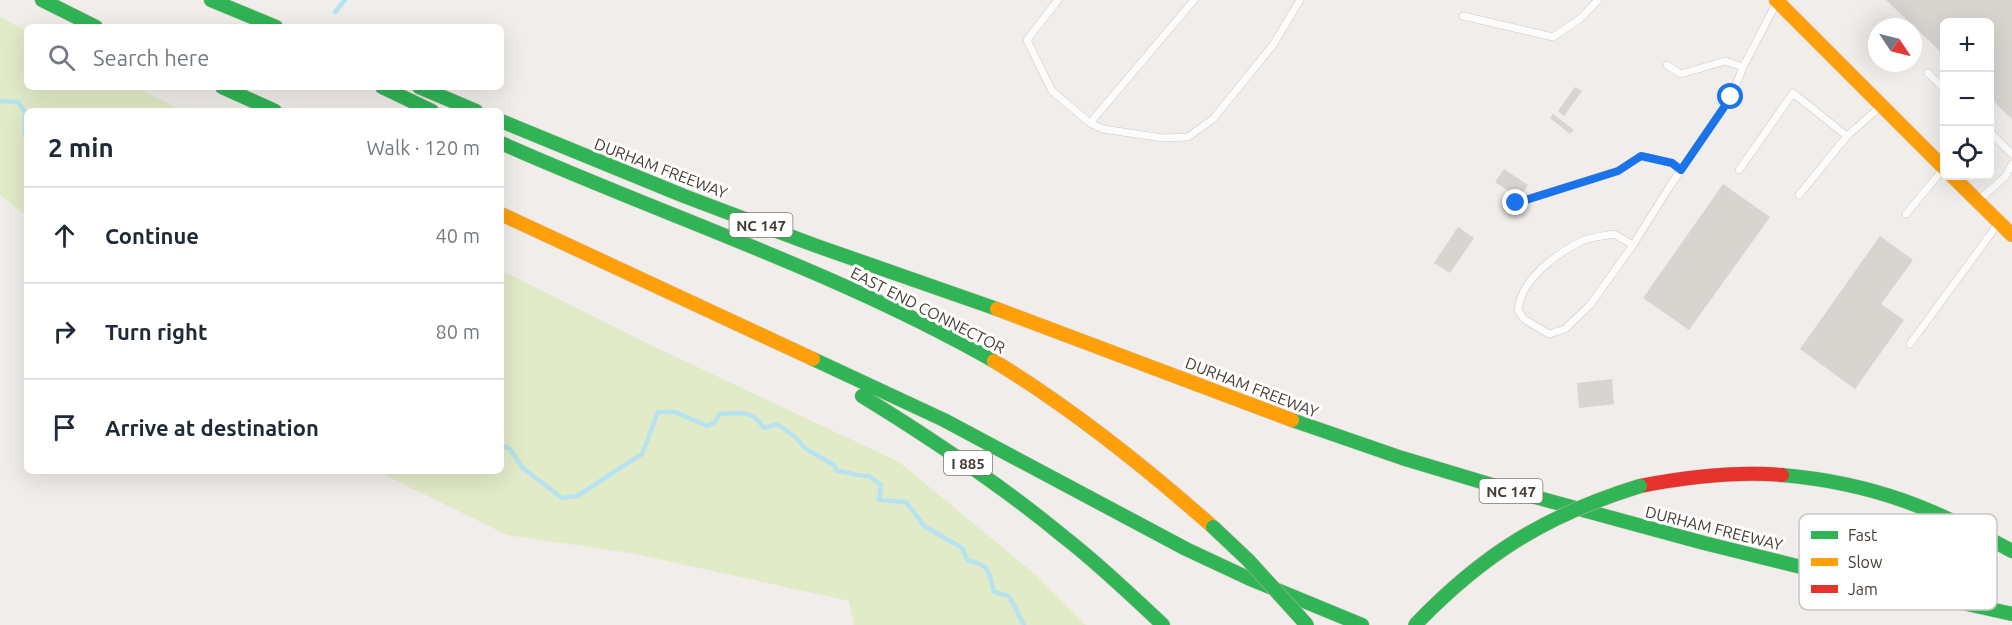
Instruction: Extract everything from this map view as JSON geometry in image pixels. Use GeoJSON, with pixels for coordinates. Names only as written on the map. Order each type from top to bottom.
{"type":"FeatureCollection","features":[{"type":"Feature","properties":{"kind":"main road"},"geometry":{"type":"LineString","coordinates":[[42,0],[90,24]]}},
{"type":"Feature","properties":{"kind":"main road"},"geometry":{"type":"LineString","coordinates":[[203,0],[253,24]]}},
{"type":"Feature","properties":{"kind":"main road"},"geometry":{"type":"LineString","coordinates":[[211,0],[269,24]]}},
{"type":"Feature","properties":{"kind":"main road"},"geometry":{"type":"LineString","coordinates":[[1777,1],[1940,163]]}},
{"type":"Feature","properties":{"kind":"main road"},"geometry":{"type":"LineString","coordinates":[[228,90],[268,108]]}},
{"type":"Feature","properties":{"kind":"main road"},"geometry":{"type":"LineString","coordinates":[[388,90],[426,108]]}},
{"type":"Feature","properties":{"kind":"main road"},"geometry":{"type":"LineString","coordinates":[[426,90],[469,108]]}},
{"type":"Feature","properties":{"kind":"main road","name":"DURHAM FREEWAY"},"geometry":{"type":"LineString","coordinates":[[504,123],[684,196],[814,245],[1025,319],[1303,424],[1402,458],[1513,491],[1799,567]]}},
{"type":"Feature","properties":{"kind":"main road","name":"EAST END CONNECTOR"},"geometry":{"type":"LineString","coordinates":[[504,144],[805,269],[962,343],[1017,376],[1095,428],[1174,491],[1248,560],[1307,625]]}},
{"type":"Feature","properties":{"kind":"main road"},"geometry":{"type":"LineString","coordinates":[[1957,180],[2012,235]]}},
{"type":"Feature","properties":{"kind":"main road","name":"I 885"},"geometry":{"type":"LineString","coordinates":[[504,215],[752,330],[921,433],[1010,494],[1083,552],[1163,625]]}},
{"type":"Feature","properties":{"kind":"main road"},"geometry":{"type":"LineString","coordinates":[[752,330],[982,438],[1186,549],[1248,578],[1362,625]]}},
{"type":"Feature","properties":{"kind":"main road"},"geometry":{"type":"LineString","coordinates":[[1415,625],[1468,572],[1523,534],[1579,505],[1640,486],[1676,478],[1744,473],[1797,477],[1833,482],[1885,494],[1939,514]]}},
{"type":"Feature","properties":{"kind":"main road"},"geometry":{"type":"LineString","coordinates":[[1997,543],[2012,551]]}},
{"type":"Feature","properties":{"kind":"main road","name":"DURHAM FREEWAY"},"geometry":{"type":"LineString","coordinates":[[1994,610],[2012,614]]}},
{"type":"Feature","properties":{"kind":"lane"},"geometry":{"type":"LineString","coordinates":[[1058,0],[1027,40],[1052,91],[1090,123],[1102,129],[1163,138],[1188,137],[1213,119],[1273,45],[1300,0]]}},
{"type":"Feature","properties":{"kind":"lane"},"geometry":{"type":"LineString","coordinates":[[1090,123],[1194,0]]}},
{"type":"Feature","properties":{"kind":"lane"},"geometry":{"type":"LineString","coordinates":[[1463,16],[1553,37],[1581,18],[1598,0]]}},
{"type":"Feature","properties":{"kind":"lane"},"geometry":{"type":"LineString","coordinates":[[1633,245],[1614,234],[1583,240],[1540,268],[1518,301],[1518,310],[1524,319],[1549,334],[1565,329],[1590,305],[1633,245],[1731,97],[1743,67],[1777,1]]}},
{"type":"Feature","properties":{"kind":"lane"},"geometry":{"type":"LineString","coordinates":[[1667,65],[1681,74],[1725,61],[1743,67]]}},
{"type":"Feature","properties":{"kind":"lane"},"geometry":{"type":"LineString","coordinates":[[1928,73],[1940,85]]}},
{"type":"Feature","properties":{"kind":"lane"},"geometry":{"type":"LineString","coordinates":[[1739,170],[1792,93],[1847,136]]}},
{"type":"Feature","properties":{"kind":"lane"},"geometry":{"type":"LineString","coordinates":[[1799,195],[1847,136],[1881,106]]}},
{"type":"Feature","properties":{"kind":"lane"},"geometry":{"type":"LineString","coordinates":[[1994,137],[2012,154]]}},
{"type":"Feature","properties":{"kind":"lane"},"geometry":{"type":"LineString","coordinates":[[1516,203],[1618,171],[1641,156],[1672,163],[1681,170]]}},
{"type":"Feature","properties":{"kind":"lane"},"geometry":{"type":"LineString","coordinates":[[1977,201],[2005,177],[2012,164]]}},
{"type":"Feature","properties":{"kind":"lane"},"geometry":{"type":"LineString","coordinates":[[1906,214],[1940,178]]}},
{"type":"Feature","properties":{"kind":"lane"},"geometry":{"type":"LineString","coordinates":[[1910,344],[1999,222]]}},
{"type":"Feature","properties":{"kind":"green space"},"geometry":{"type":"Polygon","coordinates":[[[0,17],[24,29],[24,90],[142,90],[177,108],[24,108],[24,214],[0,195],[0,17]]]}},
{"type":"Feature","properties":{"kind":"green space"},"geometry":{"type":"Polygon","coordinates":[[[504,272],[657,348],[899,462],[1037,576],[1086,625],[854,625],[849,601],[631,553],[507,535],[383,474],[504,474],[504,272]]]}},
{"type":"Feature","properties":{"kind":"building"},"geometry":{"type":"Polygon","coordinates":[[[1886,0],[2012,0],[2012,119],[1994,102],[1994,18],[1940,18],[1940,51],[1922,34],[1922,18],[1905,18],[1886,0]]]}},
{"type":"Feature","properties":{"kind":"building"},"geometry":{"type":"Polygon","coordinates":[[[1575,87],[1582,91],[1564,116],[1558,111],[1575,87]]]}},
{"type":"Feature","properties":{"kind":"building"},"geometry":{"type":"Polygon","coordinates":[[[1553,114],[1574,130],[1570,134],[1550,118],[1553,114]]]}},
{"type":"Feature","properties":{"kind":"building"},"geometry":{"type":"Polygon","coordinates":[[[1504,169],[1528,185],[1520,198],[1495,182],[1504,169]]]}},
{"type":"Feature","properties":{"kind":"building"},"geometry":{"type":"Polygon","coordinates":[[[1723,184],[1770,217],[1689,330],[1643,298],[1723,184]]]}},
{"type":"Feature","properties":{"kind":"building"},"geometry":{"type":"Polygon","coordinates":[[[1458,227],[1474,238],[1450,273],[1434,263],[1458,227]]]}},
{"type":"Feature","properties":{"kind":"building"},"geometry":{"type":"Polygon","coordinates":[[[1880,236],[1913,260],[1881,304],[1904,320],[1855,389],[1800,349],[1880,236]]]}},
{"type":"Feature","properties":{"kind":"building"},"geometry":{"type":"Polygon","coordinates":[[[1612,379],[1614,404],[1579,408],[1577,383],[1612,379]]]}},
{"type":"Feature","properties":{"kind":"waterway"},"geometry":{"type":"LineString","coordinates":[[335,12],[345,0]]}},
{"type":"Feature","properties":{"kind":"waterway"},"geometry":{"type":"LineString","coordinates":[[0,101],[18,102],[24,111]]}},
{"type":"Feature","properties":{"kind":"waterway"},"geometry":{"type":"LineString","coordinates":[[504,447],[509,448],[523,468],[562,498],[577,496],[642,454],[658,412],[675,412],[707,426],[715,422],[720,414],[734,413],[750,415],[764,428],[777,424],[794,436],[806,449],[834,465],[837,471],[869,476],[881,485],[879,500],[906,502],[924,526],[962,548],[968,561],[980,564],[987,570],[994,592],[1009,596],[1024,625]]}},
{"type":"Feature","properties":{"kind":"traffic: fast"},"geometry":{"type":"LineString","coordinates":[[42,0],[90,24]]}},
{"type":"Feature","properties":{"kind":"traffic: fast"},"geometry":{"type":"LineString","coordinates":[[211,0],[269,24]]}},
{"type":"Feature","properties":{"kind":"traffic: fast"},"geometry":{"type":"LineString","coordinates":[[229,90],[268,108]]}},
{"type":"Feature","properties":{"kind":"traffic: fast"},"geometry":{"type":"LineString","coordinates":[[388,90],[426,108]]}},
{"type":"Feature","properties":{"kind":"traffic: fast"},"geometry":{"type":"LineString","coordinates":[[426,90],[469,108]]}},
{"type":"Feature","properties":{"kind":"traffic: fast"},"geometry":{"type":"LineString","coordinates":[[504,122],[684,196],[814,245],[997,309]]}},
{"type":"Feature","properties":{"kind":"traffic: fast"},"geometry":{"type":"LineString","coordinates":[[504,144],[813,272],[935,329],[994,361]]}},
{"type":"Feature","properties":{"kind":"traffic: fast"},"geometry":{"type":"LineString","coordinates":[[813,359],[944,420],[1186,549],[1248,578],[1362,625]]}},
{"type":"Feature","properties":{"kind":"traffic: fast"},"geometry":{"type":"LineString","coordinates":[[862,396],[940,446],[1040,517],[1090,558],[1163,625]]}},
{"type":"Feature","properties":{"kind":"traffic: fast"},"geometry":{"type":"LineString","coordinates":[[1292,420],[1402,458],[1502,488],[1799,567]]}},
{"type":"Feature","properties":{"kind":"traffic: fast"},"geometry":{"type":"LineString","coordinates":[[1782,475],[1845,484],[1874,491],[1938,514]]}},
{"type":"Feature","properties":{"kind":"traffic: fast"},"geometry":{"type":"LineString","coordinates":[[1415,625],[1466,577],[1491,557],[1518,540],[1575,510],[1640,486]]}},
{"type":"Feature","properties":{"kind":"traffic: fast"},"geometry":{"type":"LineString","coordinates":[[1213,527],[1248,560],[1307,625]]}},
{"type":"Feature","properties":{"kind":"traffic: fast"},"geometry":{"type":"LineString","coordinates":[[1997,543],[2012,551]]}},
{"type":"Feature","properties":{"kind":"traffic: fast"},"geometry":{"type":"LineString","coordinates":[[1994,610],[2012,614]]}},
{"type":"Feature","properties":{"kind":"traffic: slow"},"geometry":{"type":"LineString","coordinates":[[1776,0],[1940,164]]}},
{"type":"Feature","properties":{"kind":"traffic: slow"},"geometry":{"type":"LineString","coordinates":[[1956,180],[2012,235]]}},
{"type":"Feature","properties":{"kind":"traffic: slow"},"geometry":{"type":"LineString","coordinates":[[504,215],[813,359]]}},
{"type":"Feature","properties":{"kind":"traffic: slow"},"geometry":{"type":"LineString","coordinates":[[997,309],[1292,420]]}},
{"type":"Feature","properties":{"kind":"traffic: slow"},"geometry":{"type":"LineString","coordinates":[[994,361],[1107,439],[1213,527]]}},
{"type":"Feature","properties":{"kind":"traffic: jam"},"geometry":{"type":"LineString","coordinates":[[1640,486],[1711,476],[1782,475]]}},
{"type":"Feature","properties":{"kind":"route"},"geometry":{"type":"LineString","coordinates":[[1516,203],[1618,171],[1641,156],[1672,163],[1681,170],[1731,97]]}}]}
